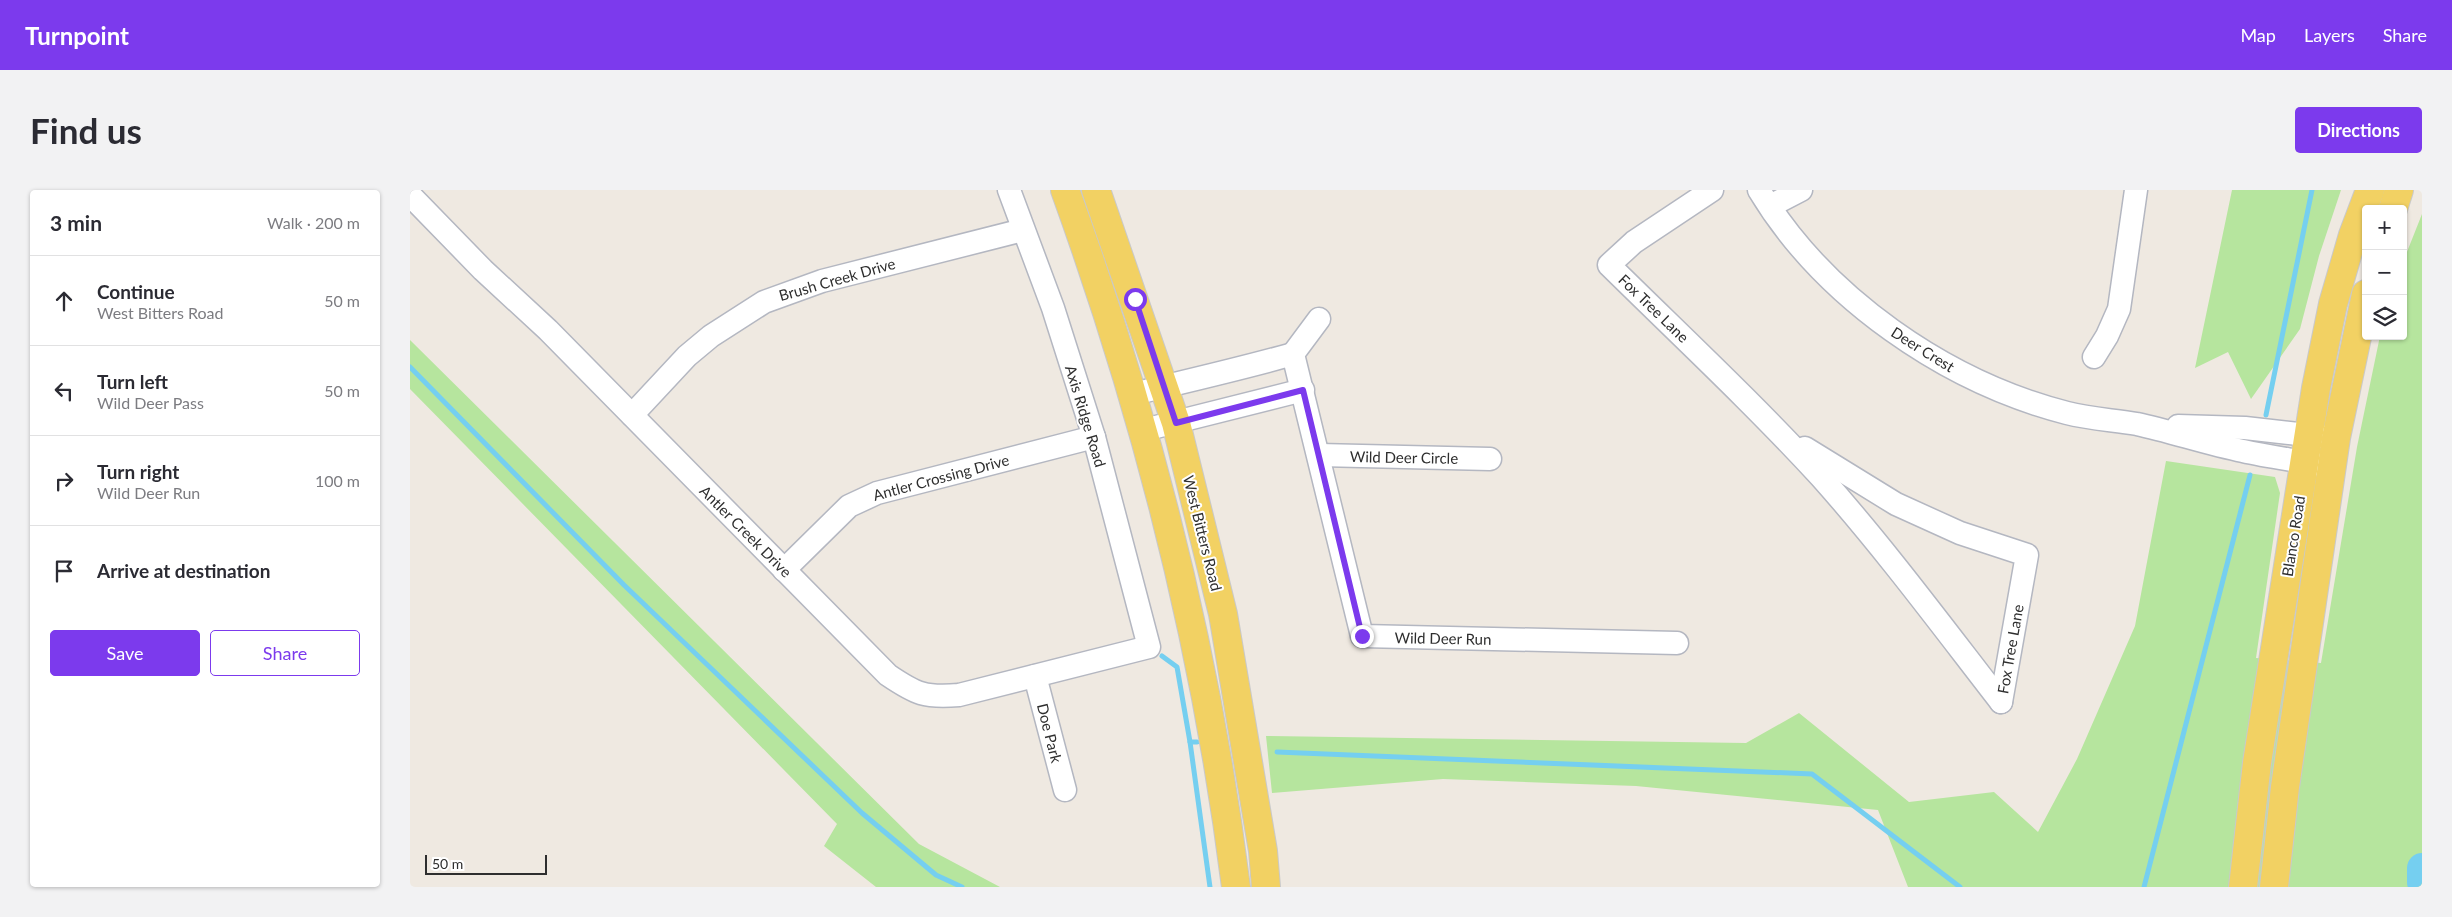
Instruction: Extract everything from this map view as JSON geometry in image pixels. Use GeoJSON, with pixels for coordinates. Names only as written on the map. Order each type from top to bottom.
{"type":"FeatureCollection","features":[{"type":"Feature","properties":{"kind":"main road","name":"West Bitters Road"},"geometry":{"type":"LineString","coordinates":[[1065,190],[1133,394],[1175,549],[1194,630],[1214,736],[1236,887]]}},
{"type":"Feature","properties":{"kind":"main road","name":"West Bitters Road"},"geometry":{"type":"LineString","coordinates":[[1096,190],[1176,423],[1223,614],[1263,851],[1266,887]]}},
{"type":"Feature","properties":{"kind":"main road","name":"Blanco Road"},"geometry":{"type":"LineString","coordinates":[[2243,887],[2257,763],[2316,388],[2333,304],[2370,190]]}},
{"type":"Feature","properties":{"kind":"main road"},"geometry":{"type":"LineString","coordinates":[[2394,205],[2399,190]]}},
{"type":"Feature","properties":{"kind":"main road","name":"Blanco Road"},"geometry":{"type":"LineString","coordinates":[[2274,887],[2285,787],[2336,438],[2366,295]]}},
{"type":"Feature","properties":{"kind":"main road"},"geometry":{"type":"LineString","coordinates":[[1232,853],[1263,851]]}},
{"type":"Feature","properties":{"kind":"street","name":"Axis Ridge Road"},"geometry":{"type":"LineString","coordinates":[[1008,190],[1053,308],[1094,437],[1149,646]]}},
{"type":"Feature","properties":{"kind":"street","name":"Fox Tree Lane"},"geometry":{"type":"LineString","coordinates":[[1712,190],[1634,242],[1609,265],[1767,420],[1875,540],[2001,702],[2027,555],[1960,533],[1896,504],[1836,468],[1767,420]]}},
{"type":"Feature","properties":{"kind":"street"},"geometry":{"type":"LineString","coordinates":[[1765,198],[1800,190]]}},
{"type":"Feature","properties":{"kind":"street"},"geometry":{"type":"LineString","coordinates":[[2094,358],[2108,336],[2119,309],[2136,190]]}},
{"type":"Feature","properties":{"kind":"street","name":"Antler Creek Drive"},"geometry":{"type":"LineString","coordinates":[[410,195],[632,415],[888,675],[914,692],[937,697],[959,695],[1149,646]]}},
{"type":"Feature","properties":{"kind":"street","name":"Deer Crest"},"geometry":{"type":"LineString","coordinates":[[1765,198],[1796,240],[1832,280],[1873,316],[1918,348],[1965,375],[2016,397],[2068,413],[2137,424],[2242,451],[2332,467]]}},
{"type":"Feature","properties":{"kind":"street","name":"Brush Creek Drive"},"geometry":{"type":"LineString","coordinates":[[632,415],[687,356],[711,336],[764,302],[822,281],[1023,230]]}},
{"type":"Feature","properties":{"kind":"street"},"geometry":{"type":"LineString","coordinates":[[1133,394],[1217,373],[1235,371],[1293,354],[1319,319]]}},
{"type":"Feature","properties":{"kind":"street","name":"Wild Deer Run"},"geometry":{"type":"LineString","coordinates":[[1293,354],[1362,636],[1677,643]]}},
{"type":"Feature","properties":{"kind":"street"},"geometry":{"type":"LineString","coordinates":[[1235,371],[1244,405]]}},
{"type":"Feature","properties":{"kind":"street"},"geometry":{"type":"LineString","coordinates":[[1144,430],[1303,390]]}},
{"type":"Feature","properties":{"kind":"street","name":"Deer Crest"},"geometry":{"type":"LineString","coordinates":[[2137,424],[2245,428],[2336,438]]}},
{"type":"Feature","properties":{"kind":"street","name":"Antler Crossing Drive"},"geometry":{"type":"LineString","coordinates":[[784,570],[849,506],[877,493],[1094,437]]}},
{"type":"Feature","properties":{"kind":"street","name":"Wild Deer Circle"},"geometry":{"type":"LineString","coordinates":[[1319,455],[1490,459]]}},
{"type":"Feature","properties":{"kind":"street","name":"Doe Park"},"geometry":{"type":"LineString","coordinates":[[1035,676],[1065,790]]}},
{"type":"Feature","properties":{"kind":"green space"},"geometry":{"type":"Polygon","coordinates":[[[2232,190],[2341,190],[2319,256],[2300,329],[2251,399],[2228,352],[2195,368],[2232,190]]]}},
{"type":"Feature","properties":{"kind":"green space"},"geometry":{"type":"Polygon","coordinates":[[[2422,214],[2422,887],[1908,887],[1878,810],[1636,786],[1443,779],[1272,793],[1266,736],[1746,743],[1799,713],[1909,802],[1994,792],[2038,832],[2077,759],[2135,626],[2166,461],[2275,477],[2280,493],[2256,658],[2321,663],[2357,447],[2379,340],[2407,340],[2407,252],[2422,214]]]}},
{"type":"Feature","properties":{"kind":"green space"},"geometry":{"type":"Polygon","coordinates":[[[410,340],[919,844],[1000,887],[876,887],[824,846],[837,824],[410,389],[410,340]]]}},
{"type":"Feature","properties":{"kind":"waterway"},"geometry":{"type":"LineString","coordinates":[[2266,415],[2312,190]]}},
{"type":"Feature","properties":{"kind":"waterway"},"geometry":{"type":"LineString","coordinates":[[410,367],[624,585],[862,813],[936,875],[962,887]]}},
{"type":"Feature","properties":{"kind":"waterway"},"geometry":{"type":"LineString","coordinates":[[2144,887],[2250,475]]}},
{"type":"Feature","properties":{"kind":"waterway"},"geometry":{"type":"LineString","coordinates":[[1162,656],[1177,667],[1190,742]]}},
{"type":"Feature","properties":{"kind":"waterway"},"geometry":{"type":"LineString","coordinates":[[1197,742],[1190,742],[1210,887]]}},
{"type":"Feature","properties":{"kind":"waterway"},"geometry":{"type":"LineString","coordinates":[[1277,752],[1812,774],[1960,887]]}},
{"type":"Feature","properties":{"kind":"waterway"},"geometry":{"type":"LineString","coordinates":[[2422,868],[2422,882]]}},
{"type":"Feature","properties":{"kind":"route"},"geometry":{"type":"LineString","coordinates":[[1135,299],[1176,423],[1303,390],[1362,636]]}}]}
